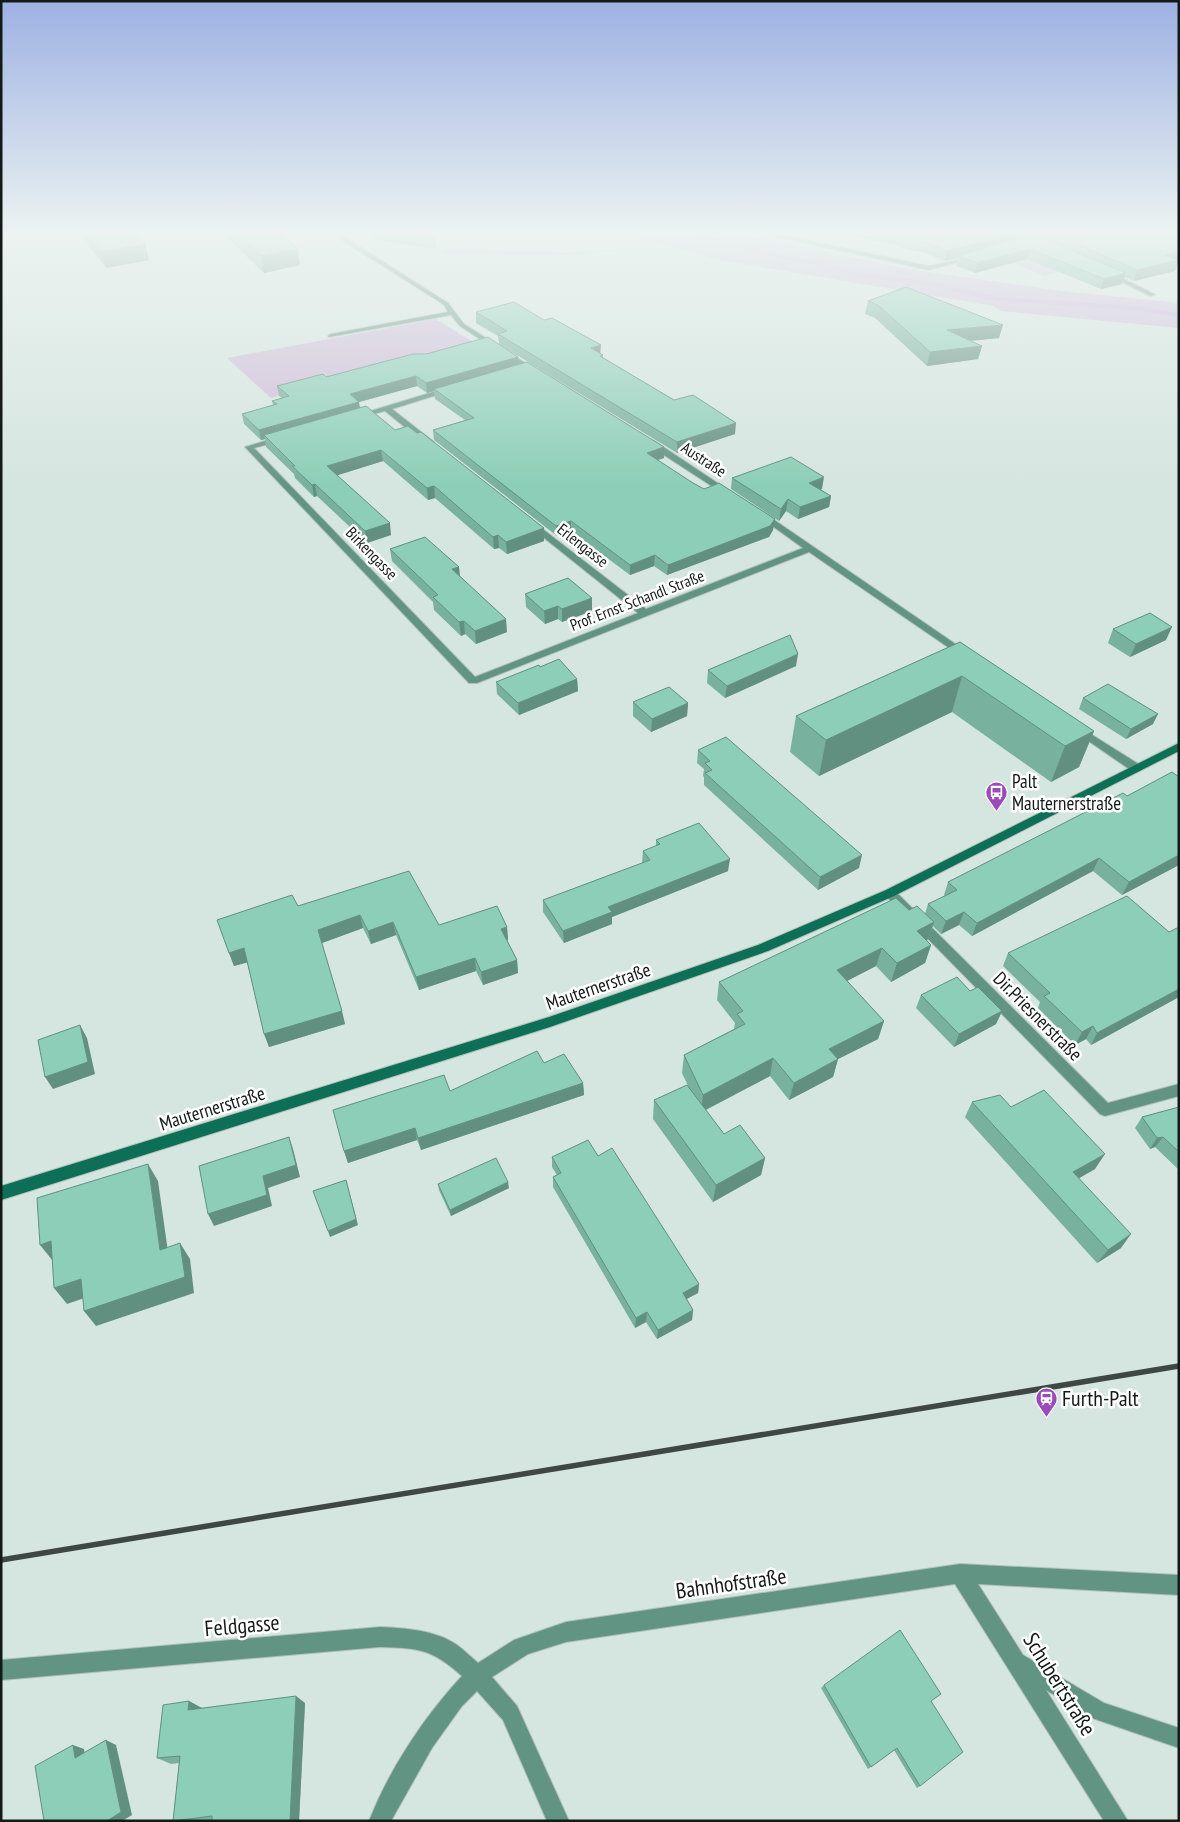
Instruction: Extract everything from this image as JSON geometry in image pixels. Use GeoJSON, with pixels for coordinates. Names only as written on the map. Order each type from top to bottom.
{"type":"FeatureCollection","features":[{"type":"Feature","properties":{"kind":"street"},"geometry":{"type":"LineString","coordinates":[[331,336],[435,316]]}},
{"type":"Feature","properties":{"kind":"street"},"geometry":{"type":"LineString","coordinates":[[454,316],[462,325],[546,378]]}},
{"type":"Feature","properties":{"kind":"street"},"geometry":{"type":"LineString","coordinates":[[519,370],[529,367]]}},
{"type":"Feature","properties":{"kind":"street"},"geometry":{"type":"LineString","coordinates":[[349,419],[462,386]]}},
{"type":"Feature","properties":{"kind":"street"},"geometry":{"type":"LineString","coordinates":[[386,408],[439,450]]}},
{"type":"Feature","properties":{"kind":"street","name":"Austraße"},"geometry":{"type":"LineString","coordinates":[[638,434],[737,499]]}},
{"type":"Feature","properties":{"kind":"street","name":"Birkengasse"},"geometry":{"type":"LineString","coordinates":[[286,437],[249,447],[473,681]]}},
{"type":"Feature","properties":{"kind":"street"},"geometry":{"type":"LineString","coordinates":[[754,510],[970,657]]}},
{"type":"Feature","properties":{"kind":"street","name":"Erlengasse"},"geometry":{"type":"LineString","coordinates":[[523,517],[645,613]]}},
{"type":"Feature","properties":{"kind":"street","name":"Prof. Ernst Schandl Straße"},"geometry":{"type":"LineString","coordinates":[[473,681],[811,548]]}},
{"type":"Feature","properties":{"kind":"street"},"geometry":{"type":"LineString","coordinates":[[1073,726],[1136,768]]}},
{"type":"Feature","properties":{"kind":"street","name":"Mauternerstraße"},"geometry":{"type":"LineString","coordinates":[[1,1193],[550,1022],[763,948],[890,893],[1179,746]]}},
{"type":"Feature","properties":{"kind":"street","name":"Dir.Priesnerstraße"},"geometry":{"type":"LineString","coordinates":[[890,893],[1105,1110],[1179,1090]]}},
{"type":"Feature","properties":{"kind":"street","name":"Bahnhofstraße"},"geometry":{"type":"LineString","coordinates":[[380,1821],[385,1808],[434,1723],[476,1675],[515,1649],[566,1632],[960,1574],[1179,1585]]}},
{"type":"Feature","properties":{"kind":"street","name":"Schubertstraße"},"geometry":{"type":"LineString","coordinates":[[960,1574],[1117,1821]]}},
{"type":"Feature","properties":{"kind":"street","name":"Feldgasse"},"geometry":{"type":"LineString","coordinates":[[1,1670],[380,1637],[413,1638],[449,1651],[476,1675],[510,1713],[558,1821]]}},
{"type":"Feature","properties":{"kind":"street"},"geometry":{"type":"LineString","coordinates":[[1016,1661],[1099,1710],[1179,1738]]}},
{"type":"Feature","properties":{"kind":"shaded area"},"geometry":{"type":"Polygon","coordinates":[[[1054,316],[1179,316],[1179,328],[1054,316]]]}},
{"type":"Feature","properties":{"kind":"shaded area"},"geometry":{"type":"Polygon","coordinates":[[[436,319],[473,342],[271,398],[227,358],[436,319]]]}},
{"type":"Feature","properties":{"kind":"building"},"geometry":{"type":"Polygon","coordinates":[[[483,316],[537,316],[544,320],[552,318],[601,345],[591,348],[603,355],[600,356],[674,400],[693,395],[736,423],[677,442],[498,334],[507,331],[483,316]]]}},
{"type":"Feature","properties":{"kind":"building"},"geometry":{"type":"Polygon","coordinates":[[[890,316],[980,316],[1003,325],[947,330],[982,346],[930,352],[890,316]]]}},
{"type":"Feature","properties":{"kind":"building"},"geometry":{"type":"Polygon","coordinates":[[[488,337],[518,357],[426,383],[416,376],[350,394],[359,402],[259,430],[242,414],[277,404],[272,401],[289,396],[277,386],[323,374],[326,377],[413,354],[426,354],[488,337]]]}},
{"type":"Feature","properties":{"kind":"building"},"geometry":{"type":"Polygon","coordinates":[[[527,362],[664,447],[647,453],[693,483],[704,489],[719,483],[775,519],[770,526],[668,565],[655,555],[630,565],[571,521],[556,526],[433,430],[474,418],[434,389],[527,362]]]}},
{"type":"Feature","properties":{"kind":"building"},"geometry":{"type":"Polygon","coordinates":[[[366,406],[395,430],[408,426],[417,433],[421,432],[544,528],[506,542],[498,535],[493,537],[434,486],[427,488],[381,450],[327,466],[390,523],[365,531],[315,484],[312,485],[292,466],[295,466],[264,435],[366,406]]]}},
{"type":"Feature","properties":{"kind":"building"},"geometry":{"type":"Polygon","coordinates":[[[791,457],[824,477],[809,483],[831,496],[800,507],[788,499],[781,509],[732,478],[791,457]]]}},
{"type":"Feature","properties":{"kind":"building"},"geometry":{"type":"Polygon","coordinates":[[[425,537],[459,567],[452,569],[506,619],[475,631],[464,621],[459,622],[433,597],[438,595],[390,549],[425,537]]]}},
{"type":"Feature","properties":{"kind":"building"},"geometry":{"type":"Polygon","coordinates":[[[568,578],[592,598],[562,609],[558,606],[544,611],[525,594],[568,578]]]}},
{"type":"Feature","properties":{"kind":"building"},"geometry":{"type":"Polygon","coordinates":[[[1150,613],[1172,627],[1136,644],[1113,629],[1150,613]]]}},
{"type":"Feature","properties":{"kind":"building"},"geometry":{"type":"Polygon","coordinates":[[[790,635],[798,654],[727,686],[708,670],[790,635]]]}},
{"type":"Feature","properties":{"kind":"building"},"geometry":{"type":"Polygon","coordinates":[[[960,642],[1094,731],[1065,746],[962,676],[826,740],[796,716],[960,642]]]}},
{"type":"Feature","properties":{"kind":"building"},"geometry":{"type":"Polygon","coordinates":[[[559,659],[577,679],[518,703],[496,682],[539,665],[540,667],[559,659]]]}},
{"type":"Feature","properties":{"kind":"building"},"geometry":{"type":"Polygon","coordinates":[[[1108,684],[1158,714],[1131,729],[1083,698],[1108,684]]]}},
{"type":"Feature","properties":{"kind":"building"},"geometry":{"type":"Polygon","coordinates":[[[669,687],[688,703],[652,719],[633,702],[669,687]]]}},
{"type":"Feature","properties":{"kind":"building"},"geometry":{"type":"Polygon","coordinates":[[[726,737],[862,855],[820,877],[705,773],[712,770],[705,763],[710,761],[698,750],[726,737]]]}},
{"type":"Feature","properties":{"kind":"building"},"geometry":{"type":"Polygon","coordinates":[[[1172,772],[1179,777],[1179,855],[1129,882],[1099,858],[977,923],[964,912],[946,921],[928,904],[957,890],[948,882],[1123,793],[1127,796],[1172,772]]]}},
{"type":"Feature","properties":{"kind":"building"},"geometry":{"type":"Polygon","coordinates":[[[699,823],[730,859],[608,907],[612,912],[563,931],[543,900],[650,860],[643,851],[660,844],[656,840],[699,823]]]}},
{"type":"Feature","properties":{"kind":"building"},"geometry":{"type":"Polygon","coordinates":[[[409,871],[439,925],[497,906],[507,927],[501,929],[517,960],[481,972],[475,958],[416,977],[393,922],[368,931],[360,915],[318,930],[342,1011],[264,1034],[244,948],[229,953],[217,920],[292,895],[298,906],[409,871]]]}},
{"type":"Feature","properties":{"kind":"building"},"geometry":{"type":"Polygon","coordinates":[[[1127,896],[1169,932],[1179,927],[1179,989],[1097,1033],[1093,1026],[1082,1032],[1044,996],[1050,993],[1008,953],[1127,896]]]}},
{"type":"Feature","properties":{"kind":"building"},"geometry":{"type":"Polygon","coordinates":[[[896,898],[909,910],[917,906],[934,922],[917,931],[931,945],[897,963],[882,948],[837,970],[884,1021],[829,1049],[838,1059],[794,1083],[773,1058],[703,1095],[684,1055],[745,1024],[737,1014],[743,1011],[719,982],[896,898]]]}},
{"type":"Feature","properties":{"kind":"building"},"geometry":{"type":"Polygon","coordinates":[[[957,977],[970,991],[978,987],[1002,1011],[959,1034],[921,995],[957,977]]]}},
{"type":"Feature","properties":{"kind":"building"},"geometry":{"type":"Polygon","coordinates":[[[80,1025],[88,1062],[45,1077],[38,1040],[80,1025]]]}},
{"type":"Feature","properties":{"kind":"building"},"geometry":{"type":"Polygon","coordinates":[[[537,1051],[544,1063],[564,1054],[583,1083],[418,1138],[415,1128],[344,1151],[333,1110],[444,1075],[450,1091],[537,1051]]]}},
{"type":"Feature","properties":{"kind":"building"},"geometry":{"type":"Polygon","coordinates":[[[687,1085],[724,1134],[740,1125],[765,1158],[716,1185],[654,1100],[687,1085]]]}},
{"type":"Feature","properties":{"kind":"building"},"geometry":{"type":"Polygon","coordinates":[[[1044,1090],[1105,1154],[1073,1172],[1131,1234],[1108,1250],[972,1102],[1000,1095],[1011,1107],[1044,1090]]]}},
{"type":"Feature","properties":{"kind":"building"},"geometry":{"type":"Polygon","coordinates":[[[1179,1107],[1179,1152],[1163,1137],[1157,1138],[1142,1117],[1179,1107]]]}},
{"type":"Feature","properties":{"kind":"building"},"geometry":{"type":"Polygon","coordinates":[[[289,1137],[296,1165],[263,1176],[267,1195],[208,1214],[199,1166],[289,1137]]]}},
{"type":"Feature","properties":{"kind":"building"},"geometry":{"type":"Polygon","coordinates":[[[588,1140],[598,1156],[612,1148],[699,1284],[683,1293],[693,1310],[658,1330],[647,1312],[636,1318],[553,1177],[561,1173],[552,1157],[588,1140]]]}},
{"type":"Feature","properties":{"kind":"building"},"geometry":{"type":"Polygon","coordinates":[[[496,1158],[508,1182],[450,1210],[438,1184],[496,1158]]]}},
{"type":"Feature","properties":{"kind":"building"},"geometry":{"type":"Polygon","coordinates":[[[148,1164],[160,1250],[180,1243],[185,1277],[84,1311],[81,1279],[54,1288],[51,1241],[40,1245],[37,1198],[148,1164]]]}},
{"type":"Feature","properties":{"kind":"building"},"geometry":{"type":"Polygon","coordinates":[[[346,1180],[356,1219],[328,1231],[313,1191],[346,1180]]]}},
{"type":"Feature","properties":{"kind":"building"},"geometry":{"type":"Polygon","coordinates":[[[900,1630],[941,1694],[931,1701],[963,1752],[920,1786],[897,1748],[871,1767],[824,1685],[900,1630]]]}},
{"type":"Feature","properties":{"kind":"building"},"geometry":{"type":"Polygon","coordinates":[[[296,1696],[290,1821],[212,1821],[212,1816],[173,1821],[180,1756],[157,1758],[163,1705],[189,1701],[188,1710],[296,1696]]]}},
{"type":"Feature","properties":{"kind":"building"},"geometry":{"type":"Polygon","coordinates":[[[106,1740],[121,1812],[107,1821],[44,1821],[35,1766],[73,1745],[75,1758],[106,1740]]]}},
{"type":"Feature","properties":{"kind":"railway"},"geometry":{"type":"LineString","coordinates":[[1,1560],[1179,1366]]}},
{"type":"Feature","properties":{"kind":"place","name":"Palt Mauternerstraße"},"geometry":{"type":"Point","coordinates":[996,811]}},
{"type":"Feature","properties":{"kind":"place","name":"Furth-Palt"},"geometry":{"type":"Point","coordinates":[1046,1417]}}]}
